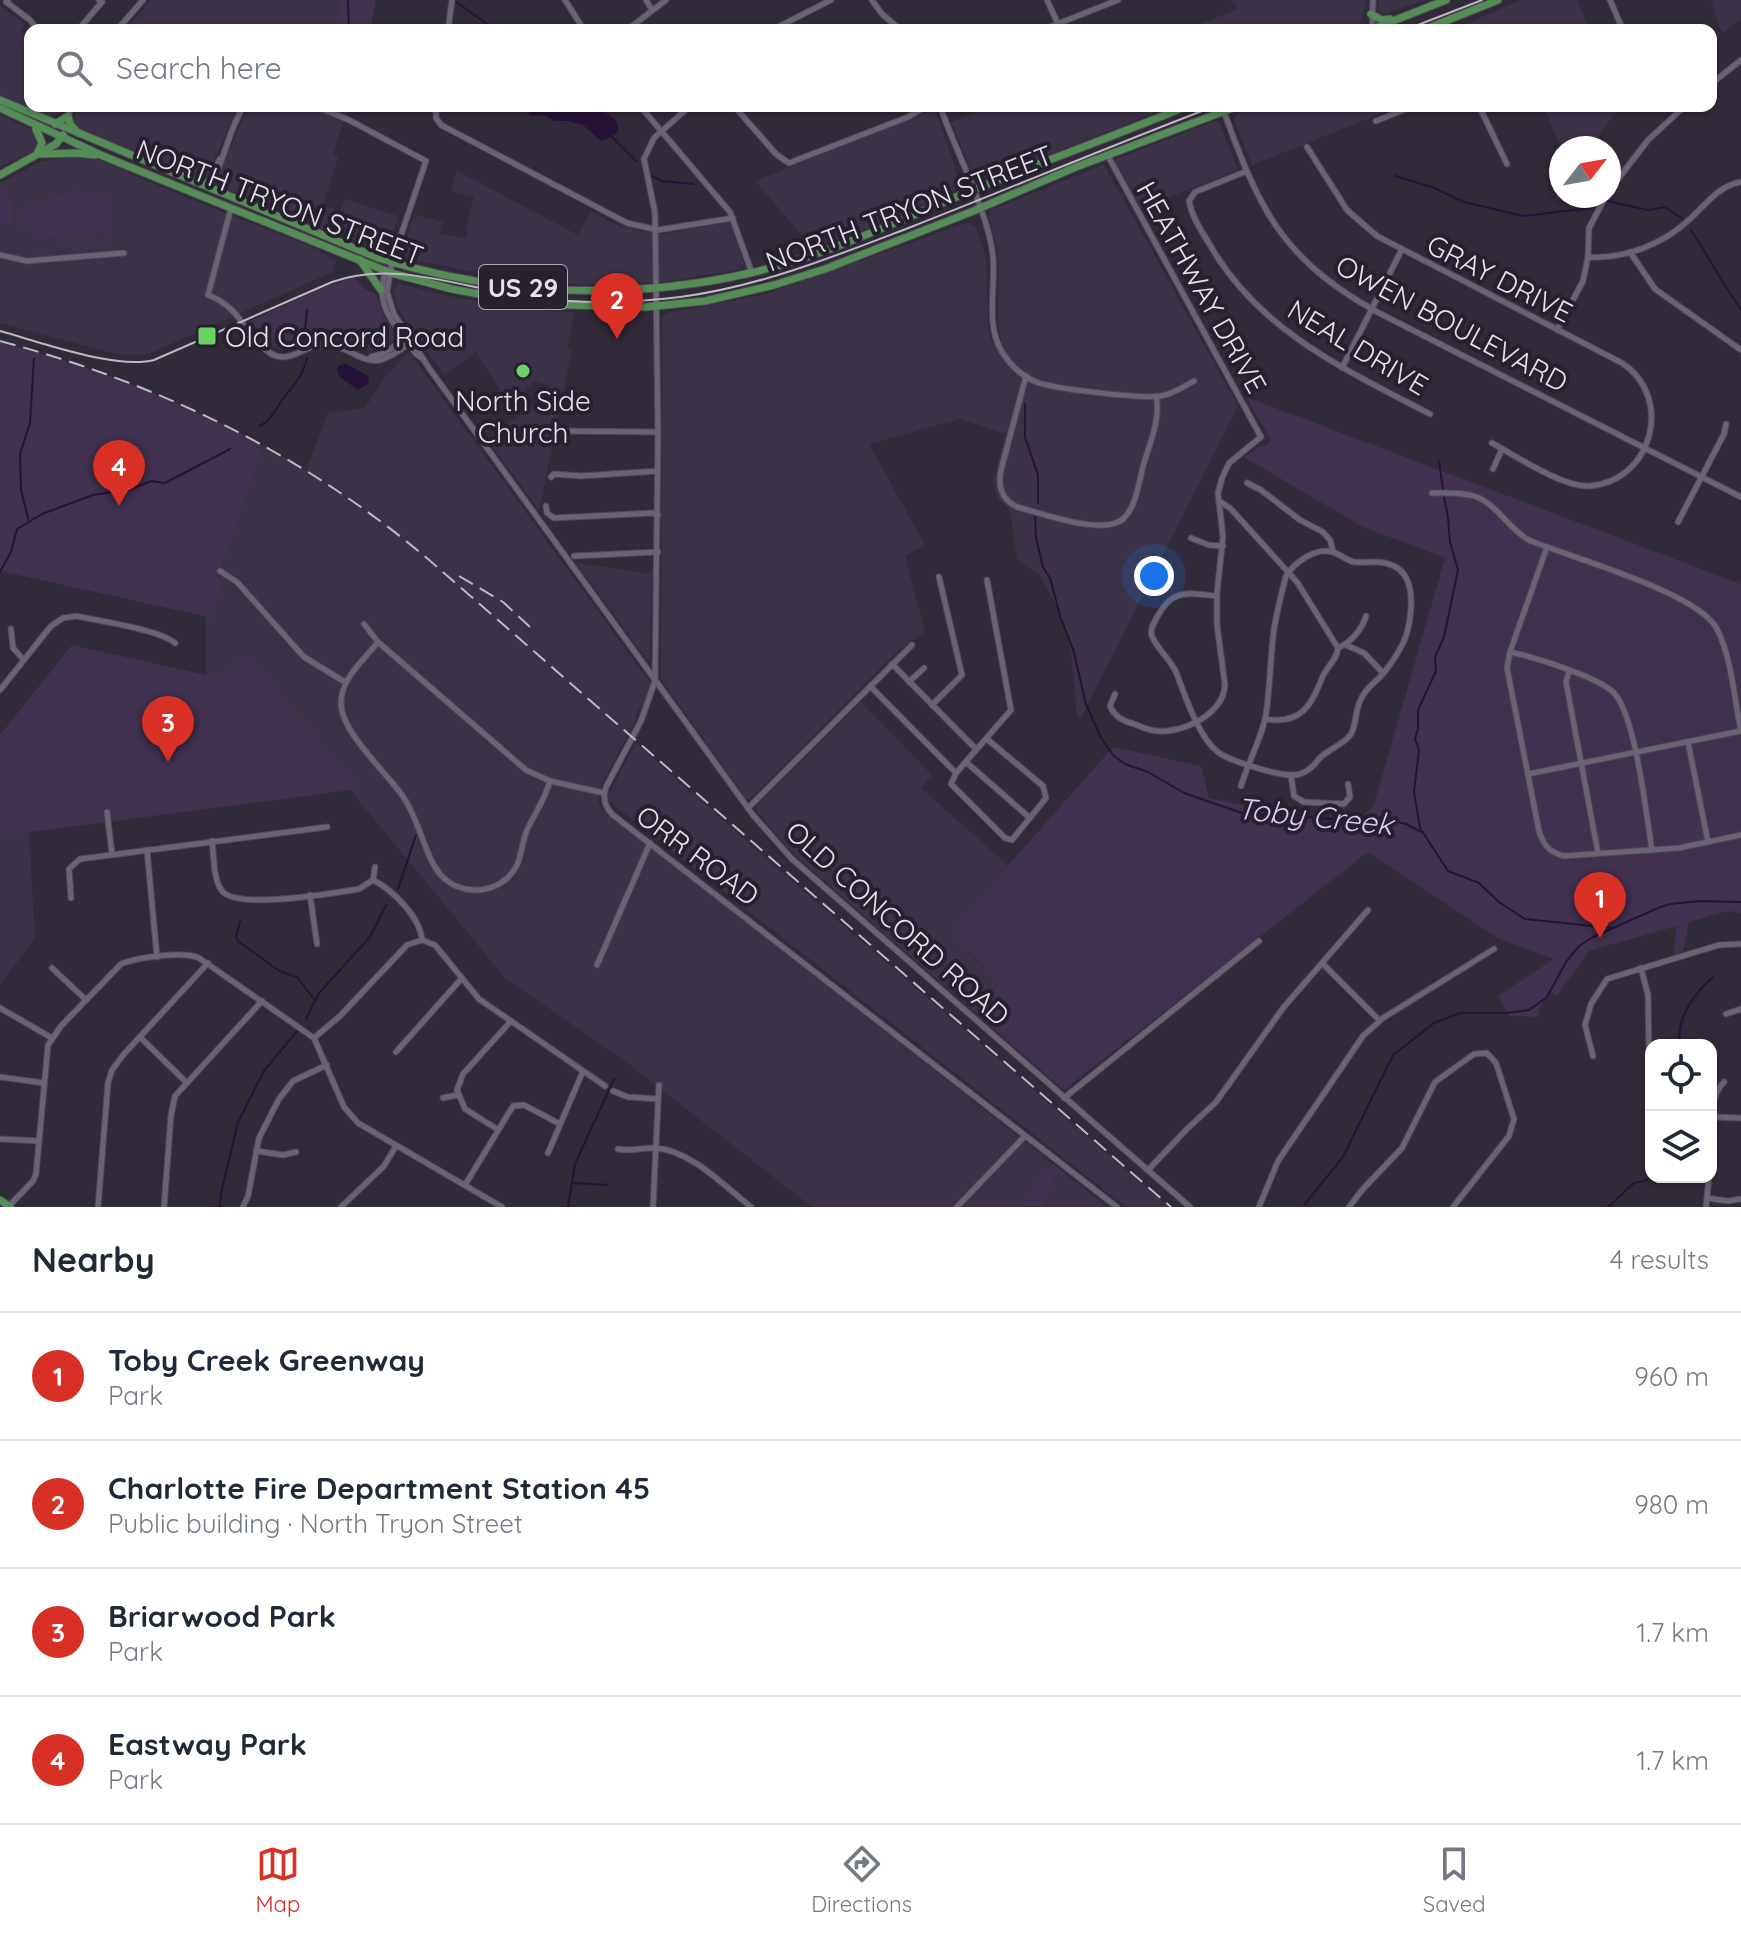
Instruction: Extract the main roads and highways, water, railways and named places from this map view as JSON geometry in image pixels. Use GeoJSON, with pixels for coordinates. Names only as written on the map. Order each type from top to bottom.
{"type":"FeatureCollection","features":[{"type":"Feature","properties":{"kind":"main road"},"geometry":{"type":"LineString","coordinates":[[1386,24],[1446,0]]}},
{"type":"Feature","properties":{"kind":"main road"},"geometry":{"type":"LineString","coordinates":[[1446,24],[1498,0]]}},
{"type":"Feature","properties":{"kind":"main road"},"geometry":{"type":"LineString","coordinates":[[1371,14],[1382,20],[1401,18]]}},
{"type":"Feature","properties":{"kind":"main road","name":"NORTH TRYON STREET"},"geometry":{"type":"LineString","coordinates":[[0,100],[24,111]]}},
{"type":"Feature","properties":{"kind":"main road","name":"NORTH TRYON STREET"},"geometry":{"type":"LineString","coordinates":[[0,108],[103,156],[389,272],[452,289],[534,304],[578,307],[683,305],[774,285],[836,265],[979,209],[1216,112]]}},
{"type":"Feature","properties":{"kind":"main road","name":"NORTH TRYON STREET"},"geometry":{"type":"LineString","coordinates":[[27,112],[392,262],[535,288],[600,291],[656,288],[752,273],[803,258],[1172,112]]}},
{"type":"Feature","properties":{"kind":"main road"},"geometry":{"type":"LineString","coordinates":[[54,124],[68,116],[79,135]]}},
{"type":"Feature","properties":{"kind":"main road"},"geometry":{"type":"LineString","coordinates":[[31,125],[41,138],[38,155]]}},
{"type":"Feature","properties":{"kind":"main road"},"geometry":{"type":"LineString","coordinates":[[0,175],[56,144],[66,129]]}},
{"type":"Feature","properties":{"kind":"main road"},"geometry":{"type":"LineString","coordinates":[[38,155],[77,153],[103,156]]}},
{"type":"Feature","properties":{"kind":"main road"},"geometry":{"type":"LineString","coordinates":[[167,182],[203,190],[205,187]]}},
{"type":"Feature","properties":{"kind":"main road"},"geometry":{"type":"LineString","coordinates":[[358,258],[381,290]]}},
{"type":"Feature","properties":{"kind":"main road"},"geometry":{"type":"LineString","coordinates":[[0,1200],[10,1207]]}},
{"type":"Feature","properties":{"kind":"waterway"},"geometry":{"type":"LineString","coordinates":[[348,0],[349,24]]}},
{"type":"Feature","properties":{"kind":"waterway"},"geometry":{"type":"LineString","coordinates":[[455,1],[487,24]]}},
{"type":"Feature","properties":{"kind":"waterway"},"geometry":{"type":"LineString","coordinates":[[612,137],[636,161]]}},
{"type":"Feature","properties":{"kind":"waterway"},"geometry":{"type":"LineString","coordinates":[[652,176],[662,181],[693,184]]}},
{"type":"Feature","properties":{"kind":"waterway"},"geometry":{"type":"LineString","coordinates":[[1395,176],[1432,187],[1464,202],[1523,216],[1591,208]]}},
{"type":"Feature","properties":{"kind":"waterway"},"geometry":{"type":"LineString","coordinates":[[1621,204],[1648,210],[1665,207],[1683,219]]}},
{"type":"Feature","properties":{"kind":"waterway"},"geometry":{"type":"LineString","coordinates":[[1691,230],[1741,310]]}},
{"type":"Feature","properties":{"kind":"waterway"},"geometry":{"type":"LineString","coordinates":[[304,340],[307,310]]}},
{"type":"Feature","properties":{"kind":"waterway"},"geometry":{"type":"LineString","coordinates":[[260,426],[296,383],[307,358]]}},
{"type":"Feature","properties":{"kind":"waterway"},"geometry":{"type":"LineString","coordinates":[[29,522],[21,490],[20,454],[30,423],[34,359]]}},
{"type":"Feature","properties":{"kind":"waterway","name":"Toby Creek"},"geometry":{"type":"LineString","coordinates":[[1025,404],[1025,437],[1038,475],[1038,503]]}},
{"type":"Feature","properties":{"kind":"waterway"},"geometry":{"type":"LineString","coordinates":[[0,572],[11,552],[17,529],[42,514],[93,495],[131,489],[151,481],[165,483],[230,449]]}},
{"type":"Feature","properties":{"kind":"waterway"},"geometry":{"type":"LineString","coordinates":[[1439,461],[1443,490]]}},
{"type":"Feature","properties":{"kind":"waterway"},"geometry":{"type":"LineString","coordinates":[[1444,497],[1450,542],[1458,570],[1444,637],[1435,657],[1436,671],[1418,710],[1415,739],[1419,750],[1414,792],[1420,828],[1448,871],[1479,883],[1499,902],[1525,919],[1612,928]]}},
{"type":"Feature","properties":{"kind":"waterway","name":"Toby Creek"},"geometry":{"type":"LineString","coordinates":[[1035,516],[1036,538],[1043,567],[1050,578],[1073,649],[1086,704],[1101,738],[1113,755],[1184,793],[1245,814],[1354,822],[1367,818],[1384,819],[1406,824],[1423,833]]}},
{"type":"Feature","properties":{"kind":"waterway"},"geometry":{"type":"LineString","coordinates":[[398,889],[416,835]]}},
{"type":"Feature","properties":{"kind":"waterway"},"geometry":{"type":"LineString","coordinates":[[1305,1204],[1343,1157],[1393,1055],[1434,1023],[1460,1013],[1529,1010],[1547,997],[1566,962],[1579,946],[1658,908],[1700,901],[1741,902]]}},
{"type":"Feature","properties":{"kind":"waterway"},"geometry":{"type":"LineString","coordinates":[[306,1019],[319,993],[370,937],[386,905]]}},
{"type":"Feature","properties":{"kind":"waterway"},"geometry":{"type":"LineString","coordinates":[[240,921],[236,938],[239,942],[278,970],[298,978],[314,999]]}},
{"type":"Feature","properties":{"kind":"waterway"},"geometry":{"type":"LineString","coordinates":[[1679,1039],[1683,1016],[1699,991],[1713,977]]}},
{"type":"Feature","properties":{"kind":"waterway"},"geometry":{"type":"LineString","coordinates":[[220,1207],[238,1122],[264,1071],[298,1030]]}},
{"type":"Feature","properties":{"kind":"waterway"},"geometry":{"type":"LineString","coordinates":[[568,1207],[575,1164],[614,1079]]}},
{"type":"Feature","properties":{"kind":"waterway"},"geometry":{"type":"LineString","coordinates":[[1608,1207],[1634,1183],[1645,1180]]}},
{"type":"Feature","properties":{"kind":"waterway"},"geometry":{"type":"LineString","coordinates":[[573,1183],[608,1185]]}},
{"type":"Feature","properties":{"kind":"tram line"},"geometry":{"type":"LineString","coordinates":[[1420,24],[1482,0]]}},
{"type":"Feature","properties":{"kind":"tram line"},"geometry":{"type":"LineString","coordinates":[[0,331],[100,358],[138,362],[154,360],[332,282],[357,276],[382,273],[433,278],[510,294],[571,301],[644,301],[710,292],[769,278],[854,249],[1200,112]]}},
{"type":"Feature","properties":{"kind":"railway"},"geometry":{"type":"LineString","coordinates":[[0,341],[59,358],[172,400],[279,455],[380,521],[428,559],[1171,1207]]}},
{"type":"Feature","properties":{"kind":"railway"},"geometry":{"type":"LineString","coordinates":[[459,576],[503,602],[530,627]]}},
{"type":"Feature","properties":{"kind":"place","name":"Old Concord Road"},"geometry":{"type":"Point","coordinates":[207,336]}},
{"type":"Feature","properties":{"kind":"place","name":"Charlotte Fire Department Station 45"},"geometry":{"type":"Point","coordinates":[617,339]}},
{"type":"Feature","properties":{"kind":"place","name":"North Side Church"},"geometry":{"type":"Point","coordinates":[523,371]}},
{"type":"Feature","properties":{"kind":"place","name":"Eastway Park"},"geometry":{"type":"Point","coordinates":[119,506]}},
{"type":"Feature","properties":{"kind":"place","name":"Briarwood Park"},"geometry":{"type":"Point","coordinates":[168,762]}},
{"type":"Feature","properties":{"kind":"place","name":"Toby Creek Greenway"},"geometry":{"type":"Point","coordinates":[1600,938]}}]}
